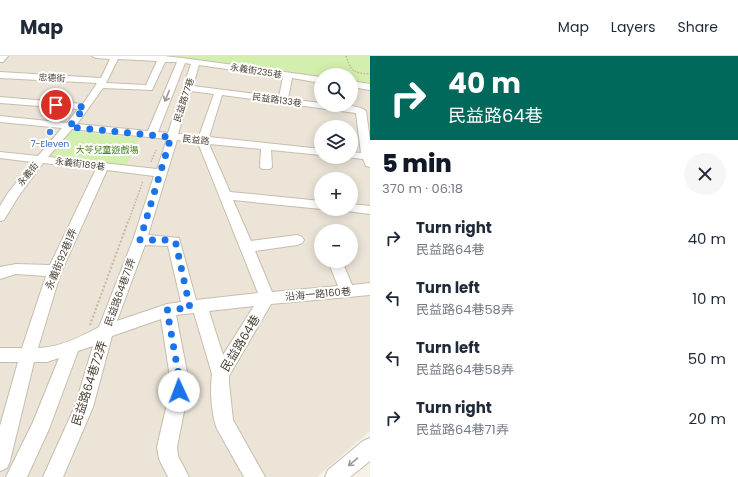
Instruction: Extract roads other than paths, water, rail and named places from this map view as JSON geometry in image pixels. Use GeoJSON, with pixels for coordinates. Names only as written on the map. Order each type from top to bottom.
{"type":"FeatureCollection","features":[{"type":"Feature","properties":{"kind":"street"},"geometry":{"type":"LineString","coordinates":[[0,60],[4,56]]}},
{"type":"Feature","properties":{"kind":"street","name":"永義街235巷"},"geometry":{"type":"LineString","coordinates":[[96,56],[182,60],[314,79]]}},
{"type":"Feature","properties":{"kind":"street","name":"永義街"},"geometry":{"type":"LineString","coordinates":[[0,217],[14,192],[40,159],[93,98],[116,56]]}},
{"type":"Feature","properties":{"kind":"street","name":"忠德街"},"geometry":{"type":"LineString","coordinates":[[0,75],[149,88],[162,58]]}},
{"type":"Feature","properties":{"kind":"street"},"geometry":{"type":"LineString","coordinates":[[155,136],[182,60]]}},
{"type":"Feature","properties":{"kind":"street","name":"民益路77巷"},"geometry":{"type":"LineString","coordinates":[[171,137],[196,62]]}},
{"type":"Feature","properties":{"kind":"street"},"geometry":{"type":"LineString","coordinates":[[283,101],[288,75]]}},
{"type":"Feature","properties":{"kind":"street"},"geometry":{"type":"LineString","coordinates":[[358,85],[370,87]]}},
{"type":"Feature","properties":{"kind":"street","name":"民益路133巷"},"geometry":{"type":"LineString","coordinates":[[188,88],[361,111],[369,159]]}},
{"type":"Feature","properties":{"kind":"street"},"geometry":{"type":"LineString","coordinates":[[219,92],[204,140],[224,194],[267,298]]}},
{"type":"Feature","properties":{"kind":"street"},"geometry":{"type":"LineString","coordinates":[[0,100],[85,107]]}},
{"type":"Feature","properties":{"kind":"street","name":"民益路"},"geometry":{"type":"LineString","coordinates":[[0,119],[314,151]]}},
{"type":"Feature","properties":{"kind":"street","name":"民益路64巷71弄"},"geometry":{"type":"LineString","coordinates":[[105,332],[140,240],[171,137]]}},
{"type":"Feature","properties":{"kind":"street"},"geometry":{"type":"LineString","coordinates":[[266,147],[266,167]]}},
{"type":"Feature","properties":{"kind":"street","name":"永義街189巷"},"geometry":{"type":"LineString","coordinates":[[0,155],[160,173]]}},
{"type":"Feature","properties":{"kind":"street"},"geometry":{"type":"LineString","coordinates":[[358,157],[369,159]]}},
{"type":"Feature","properties":{"kind":"street","name":"永義街92巷1弄"},"geometry":{"type":"LineString","coordinates":[[0,461],[4,428],[54,271],[102,166]]}},
{"type":"Feature","properties":{"kind":"street"},"geometry":{"type":"LineString","coordinates":[[0,190],[14,192]]}},
{"type":"Feature","properties":{"kind":"street"},"geometry":{"type":"LineString","coordinates":[[224,194],[314,204]]}},
{"type":"Feature","properties":{"kind":"street"},"geometry":{"type":"LineString","coordinates":[[358,209],[370,210]]}},
{"type":"Feature","properties":{"kind":"street"},"geometry":{"type":"LineString","coordinates":[[140,240],[174,241],[195,307],[221,374]]}},
{"type":"Feature","properties":{"kind":"street"},"geometry":{"type":"LineString","coordinates":[[246,247],[297,240]]}},
{"type":"Feature","properties":{"kind":"street"},"geometry":{"type":"LineString","coordinates":[[337,268],[348,291]]}},
{"type":"Feature","properties":{"kind":"street"},"geometry":{"type":"LineString","coordinates":[[0,273],[16,269],[54,271]]}},
{"type":"Feature","properties":{"kind":"street","name":"沿海一路160巷"},"geometry":{"type":"LineString","coordinates":[[267,298],[370,289]]}},
{"type":"Feature","properties":{"kind":"street","name":"民益路64巷"},"geometry":{"type":"LineString","coordinates":[[0,355],[47,355],[167,310],[267,298]]}},
{"type":"Feature","properties":{"kind":"street","name":"民益路64巷"},"geometry":{"type":"LineString","coordinates":[[255,477],[224,422],[220,383],[221,374],[267,298]]}},
{"type":"Feature","properties":{"kind":"street"},"geometry":{"type":"LineString","coordinates":[[167,310],[179,377],[179,391],[167,447],[169,459],[179,477]]}},
{"type":"Feature","properties":{"kind":"street","name":"民益路64巷72弄"},"geometry":{"type":"LineString","coordinates":[[53,477],[84,407],[105,332]]}},
{"type":"Feature","properties":{"kind":"street"},"geometry":{"type":"LineString","coordinates":[[16,477],[28,456],[77,345]]}},
{"type":"Feature","properties":{"kind":"street"},"geometry":{"type":"LineString","coordinates":[[335,477],[370,448]]}},
{"type":"Feature","properties":{"kind":"place","name":"7-Eleven"},"geometry":{"type":"Point","coordinates":[50,132]}},
{"type":"Feature","properties":{"kind":"park label","name":"大苓兒童遊戲場"},"geometry":{"type":"Point","coordinates":[107,150]}}]}
